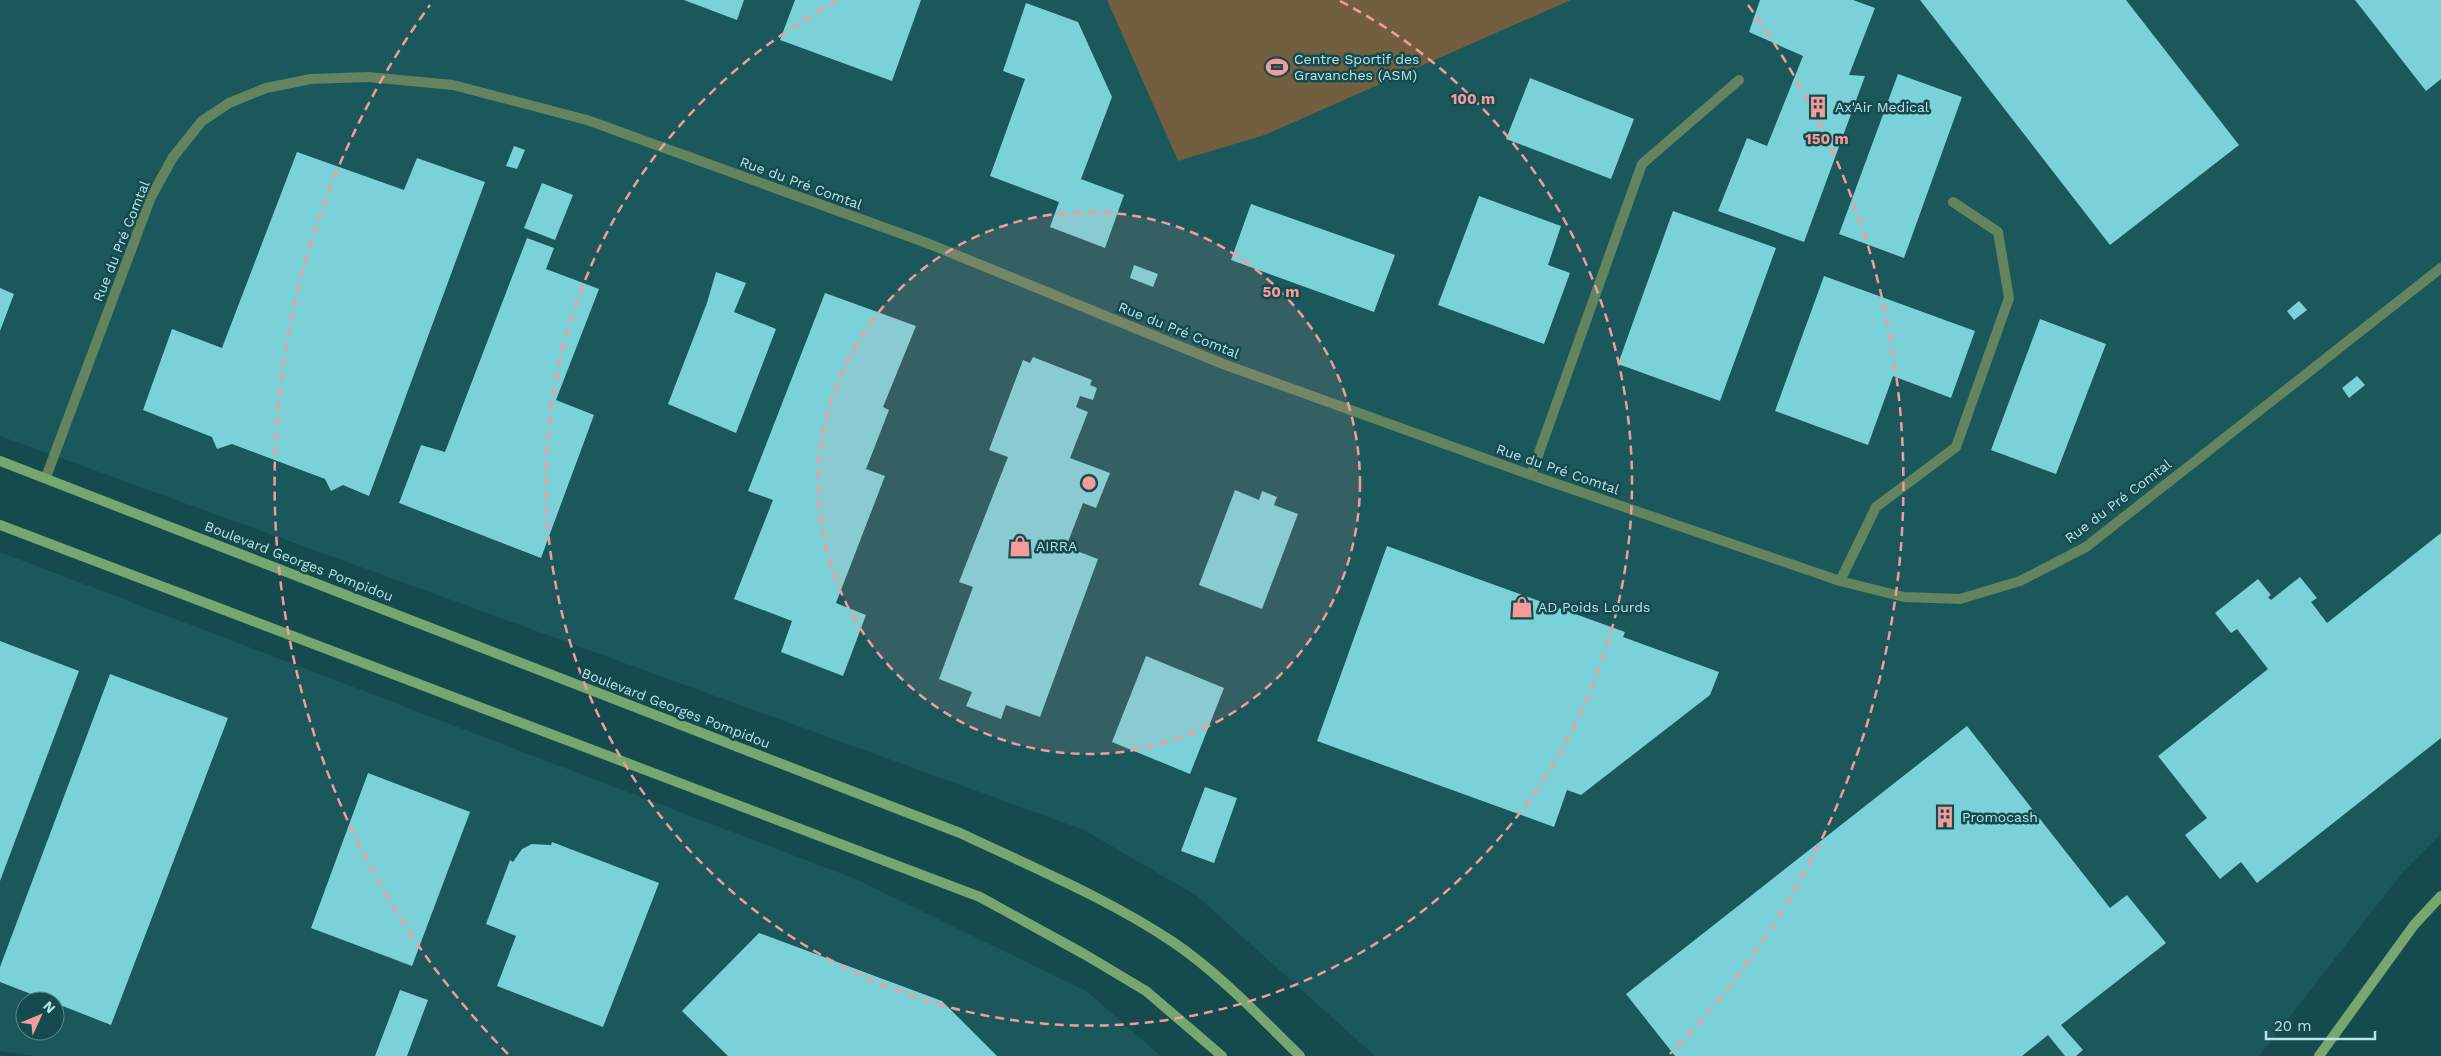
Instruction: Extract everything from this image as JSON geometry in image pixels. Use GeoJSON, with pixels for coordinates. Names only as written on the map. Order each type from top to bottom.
{"type":"FeatureCollection","features":[{"type":"Feature","properties":{"kind":"main road","name":"Boulevard Georges Pompidou"},"geometry":{"type":"LineString","coordinates":[[0,461],[46,477],[960,833],[1098,898],[1174,943],[1240,998],[1300,1056]]}},
{"type":"Feature","properties":{"kind":"main road"},"geometry":{"type":"LineString","coordinates":[[0,525],[980,897],[1084,954],[1146,991],[1222,1056]]}},
{"type":"Feature","properties":{"kind":"main road"},"geometry":{"type":"LineString","coordinates":[[2319,1056],[2414,924],[2441,896]]}},
{"type":"Feature","properties":{"kind":"street","name":"Rue du Pré Comtal"},"geometry":{"type":"LineString","coordinates":[[46,477],[151,197],[173,157],[202,121],[229,103],[266,88],[310,78],[368,77],[453,85],[587,120],[927,243],[1223,364],[1531,475],[1840,580],[1904,597],[1960,599],[2029,577],[2086,547],[2441,268]]}},
{"type":"Feature","properties":{"kind":"street"},"geometry":{"type":"LineString","coordinates":[[1531,475],[1642,164],[1740,80]]}},
{"type":"Feature","properties":{"kind":"street"},"geometry":{"type":"LineString","coordinates":[[1840,580],[1876,507],[1956,447],[2009,298],[1998,232],[1952,202]]}},
{"type":"Feature","properties":{"kind":"shaded area"},"geometry":{"type":"Polygon","coordinates":[[[0,0],[1107,0],[1178,161],[1265,135],[1571,0],[2441,0],[2441,834],[2402,873],[2259,1056],[1375,1056],[1197,896],[1084,830],[0,436],[0,0]]]}},
{"type":"Feature","properties":{"kind":"shaded area","name":"Centre Sportif des Gravanches (ASM)"},"geometry":{"type":"Polygon","coordinates":[[[1107,0],[1571,0],[1265,135],[1178,161],[1107,0]]]}},
{"type":"Feature","properties":{"kind":"shaded area"},"geometry":{"type":"Polygon","coordinates":[[[0,552],[858,880],[1086,991],[1161,1056],[37,1056],[0,1051],[0,552]]]}},
{"type":"Feature","properties":{"kind":"building"},"geometry":{"type":"Polygon","coordinates":[[[684,0],[744,0],[737,20],[684,0]]]}},
{"type":"Feature","properties":{"kind":"building"},"geometry":{"type":"Polygon","coordinates":[[[795,0],[921,0],[892,81],[780,40],[795,0]]]}},
{"type":"Feature","properties":{"kind":"building","name":"Ax'Air Medical"},"geometry":{"type":"Polygon","coordinates":[[[1760,0],[1853,0],[1875,8],[1849,75],[1865,76],[1804,242],[1718,211],[1747,138],[1767,146],[1803,56],[1749,32],[1760,0]]]}},
{"type":"Feature","properties":{"kind":"building"},"geometry":{"type":"Polygon","coordinates":[[[1920,0],[2126,0],[2239,145],[2110,245],[1920,0]]]}},
{"type":"Feature","properties":{"kind":"building"},"geometry":{"type":"Polygon","coordinates":[[[2355,0],[2441,0],[2441,79],[2426,91],[2355,0]]]}},
{"type":"Feature","properties":{"kind":"building"},"geometry":{"type":"Polygon","coordinates":[[[1026,3],[1078,22],[1112,97],[1081,179],[1124,195],[1105,248],[1050,227],[1059,202],[990,176],[1025,79],[1003,71],[1026,3]]]}},
{"type":"Feature","properties":{"kind":"building"},"geometry":{"type":"Polygon","coordinates":[[[1898,74],[1962,97],[1904,258],[1839,234],[1898,74]]]}},
{"type":"Feature","properties":{"kind":"building"},"geometry":{"type":"Polygon","coordinates":[[[1530,78],[1634,119],[1611,179],[1506,139],[1530,78]]]}},
{"type":"Feature","properties":{"kind":"building"},"geometry":{"type":"Polygon","coordinates":[[[514,146],[525,150],[517,169],[506,166],[514,146]]]}},
{"type":"Feature","properties":{"kind":"building"},"geometry":{"type":"Polygon","coordinates":[[[297,152],[404,190],[417,158],[485,182],[369,496],[343,485],[331,491],[325,479],[232,444],[217,449],[212,437],[143,410],[172,329],[222,348],[297,152]]]}},
{"type":"Feature","properties":{"kind":"building"},"geometry":{"type":"Polygon","coordinates":[[[542,183],[573,195],[555,240],[524,228],[542,183]]]}},
{"type":"Feature","properties":{"kind":"building"},"geometry":{"type":"Polygon","coordinates":[[[1479,196],[1561,226],[1548,265],[1570,273],[1544,344],[1438,305],[1479,196]]]}},
{"type":"Feature","properties":{"kind":"building"},"geometry":{"type":"Polygon","coordinates":[[[1251,204],[1395,255],[1374,312],[1231,260],[1251,204]]]}},
{"type":"Feature","properties":{"kind":"building"},"geometry":{"type":"Polygon","coordinates":[[[1673,211],[1776,248],[1720,401],[1618,364],[1673,211]]]}},
{"type":"Feature","properties":{"kind":"building"},"geometry":{"type":"Polygon","coordinates":[[[527,238],[554,248],[546,269],[599,289],[556,400],[594,415],[541,558],[399,503],[421,445],[445,452],[527,238]]]}},
{"type":"Feature","properties":{"kind":"building"},"geometry":{"type":"Polygon","coordinates":[[[1134,265],[1158,274],[1153,287],[1130,278],[1134,265]]]}},
{"type":"Feature","properties":{"kind":"building"},"geometry":{"type":"Polygon","coordinates":[[[716,272],[746,283],[734,312],[776,329],[736,433],[668,404],[707,303],[716,272]]]}},
{"type":"Feature","properties":{"kind":"building"},"geometry":{"type":"Polygon","coordinates":[[[1824,276],[1975,331],[1951,398],[1893,376],[1868,445],[1775,411],[1824,276]]]}},
{"type":"Feature","properties":{"kind":"building"},"geometry":{"type":"Polygon","coordinates":[[[0,288],[14,294],[0,331],[0,288]]]}},
{"type":"Feature","properties":{"kind":"building"},"geometry":{"type":"Polygon","coordinates":[[[825,293],[916,326],[883,407],[889,410],[866,469],[885,476],[836,603],[866,615],[843,676],[781,652],[792,621],[734,599],[773,500],[748,491],[825,293]]]}},
{"type":"Feature","properties":{"kind":"building"},"geometry":{"type":"Polygon","coordinates":[[[2299,301],[2307,310],[2294,320],[2287,311],[2299,301]]]}},
{"type":"Feature","properties":{"kind":"building"},"geometry":{"type":"Polygon","coordinates":[[[2040,319],[2106,344],[2056,474],[1991,450],[2040,319]]]}},
{"type":"Feature","properties":{"kind":"building"},"geometry":{"type":"Polygon","coordinates":[[[1033,357],[1092,380],[1090,385],[1097,388],[1093,400],[1080,396],[1076,407],[1088,412],[1070,458],[1110,473],[1096,508],[1083,503],[1066,547],[1098,559],[1040,717],[1006,705],[1001,719],[966,706],[972,692],[939,679],[973,587],[959,582],[1008,457],[989,450],[1023,360],[1030,363],[1033,357]]]}},
{"type":"Feature","properties":{"kind":"building"},"geometry":{"type":"Polygon","coordinates":[[[2357,376],[2365,385],[2349,398],[2342,388],[2357,376]]]}},
{"type":"Feature","properties":{"kind":"building"},"geometry":{"type":"Polygon","coordinates":[[[1235,490],[1259,500],[1262,491],[1277,497],[1274,505],[1298,514],[1262,609],[1199,585],[1235,490]]]}},
{"type":"Feature","properties":{"kind":"building"},"geometry":{"type":"Polygon","coordinates":[[[2441,533],[2441,738],[2257,883],[2241,862],[2220,879],[2185,835],[2207,818],[2158,756],[2268,669],[2237,629],[2231,633],[2215,613],[2258,579],[2271,595],[2268,597],[2271,600],[2300,577],[2317,598],[2311,602],[2327,623],[2441,533]]]}},
{"type":"Feature","properties":{"kind":"building"},"geometry":{"type":"Polygon","coordinates":[[[1387,546],[1625,632],[1623,637],[1719,672],[1710,695],[1581,795],[1567,790],[1554,827],[1317,741],[1387,546]]]}},
{"type":"Feature","properties":{"kind":"building"},"geometry":{"type":"Polygon","coordinates":[[[0,641],[79,671],[0,881],[0,641]]]}},
{"type":"Feature","properties":{"kind":"building"},"geometry":{"type":"Polygon","coordinates":[[[1146,656],[1224,688],[1190,774],[1112,742],[1146,656]]]}},
{"type":"Feature","properties":{"kind":"building"},"geometry":{"type":"Polygon","coordinates":[[[110,674],[228,718],[111,1025],[65,1007],[65,991],[23,991],[0,982],[0,967],[110,674]]]}},
{"type":"Feature","properties":{"kind":"building","name":"Promocash"},"geometry":{"type":"Polygon","coordinates":[[[1967,726],[2110,908],[2127,895],[2166,943],[2061,1025],[2083,1050],[2076,1056],[2065,1056],[2048,1035],[2022,1056],[1675,1056],[1626,994],[1967,726]]]}},
{"type":"Feature","properties":{"kind":"building"},"geometry":{"type":"Polygon","coordinates":[[[368,773],[470,812],[412,966],[311,928],[368,773]]]}},
{"type":"Feature","properties":{"kind":"building"},"geometry":{"type":"Polygon","coordinates":[[[1205,787],[1237,798],[1214,863],[1181,851],[1205,787]]]}},
{"type":"Feature","properties":{"kind":"building"},"geometry":{"type":"Polygon","coordinates":[[[552,842],[659,883],[603,1027],[497,986],[516,936],[486,924],[510,860],[513,862],[522,849],[532,844],[551,845],[552,842]]]}},
{"type":"Feature","properties":{"kind":"building"},"geometry":{"type":"Polygon","coordinates":[[[759,933],[942,1001],[997,1056],[728,1056],[682,1011],[759,933]]]}},
{"type":"Feature","properties":{"kind":"building"},"geometry":{"type":"Polygon","coordinates":[[[400,990],[428,1000],[407,1056],[375,1056],[400,990]]]}},
{"type":"Feature","properties":{"kind":"place","name":"Centre Sportif des Gravanches (ASM)"},"geometry":{"type":"Point","coordinates":[1277,67]}},
{"type":"Feature","properties":{"kind":"place","name":"Ax'Air Medical"},"geometry":{"type":"Point","coordinates":[1818,107]}},
{"type":"Feature","properties":{"kind":"place","name":"AIRRA"},"geometry":{"type":"Point","coordinates":[1020,546]}},
{"type":"Feature","properties":{"kind":"place","name":"AD Poids Lourds"},"geometry":{"type":"Point","coordinates":[1522,607]}},
{"type":"Feature","properties":{"kind":"place","name":"Promocash"},"geometry":{"type":"Point","coordinates":[1945,817]}}]}
